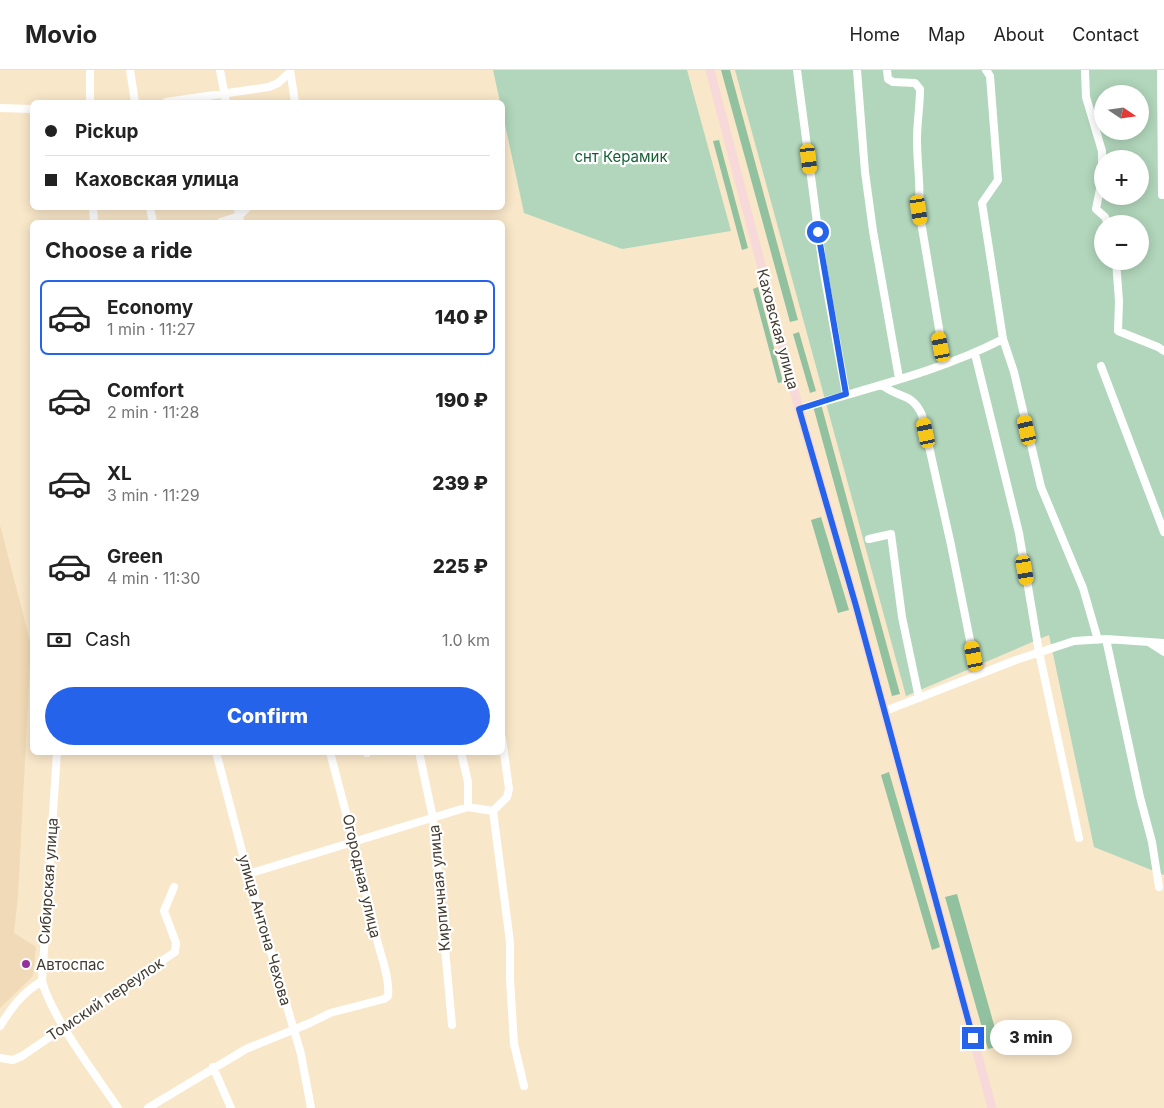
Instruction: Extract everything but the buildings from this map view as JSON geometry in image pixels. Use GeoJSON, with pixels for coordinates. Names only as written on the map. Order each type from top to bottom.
{"type":"FeatureCollection","features":[{"type":"Feature","properties":{"kind":"main road","name":"Каховская улица"},"geometry":{"type":"LineString","coordinates":[[710,70],[799,409],[885,711],[992,1108]]}},
{"type":"Feature","properties":{"kind":"street"},"geometry":{"type":"LineString","coordinates":[[90,70],[90,100]]}},
{"type":"Feature","properties":{"kind":"street"},"geometry":{"type":"LineString","coordinates":[[130,70],[135,100]]}},
{"type":"Feature","properties":{"kind":"street"},"geometry":{"type":"LineString","coordinates":[[220,70],[226,100]]}},
{"type":"Feature","properties":{"kind":"street"},"geometry":{"type":"LineString","coordinates":[[797,70],[823,268],[846,394]]}},
{"type":"Feature","properties":{"kind":"street"},"geometry":{"type":"LineString","coordinates":[[857,70],[865,172],[873,231],[899,378]]}},
{"type":"Feature","properties":{"kind":"street"},"geometry":{"type":"LineString","coordinates":[[886,70],[888,79],[893,82],[915,83],[920,89],[917,119],[921,190],[919,210],[945,364]]}},
{"type":"Feature","properties":{"kind":"street"},"geometry":{"type":"LineString","coordinates":[[986,70],[990,76],[998,180],[982,203],[1003,340],[1014,372],[1041,487],[1102,639],[1152,842],[1159,887]]}},
{"type":"Feature","properties":{"kind":"street"},"geometry":{"type":"LineString","coordinates":[[1085,70],[1086,97],[1102,151],[1102,179],[1096,208],[1103,215]]}},
{"type":"Feature","properties":{"kind":"street"},"geometry":{"type":"LineString","coordinates":[[1161,70],[1162,195]]}},
{"type":"Feature","properties":{"kind":"street"},"geometry":{"type":"LineString","coordinates":[[179,100],[274,86],[290,71]]}},
{"type":"Feature","properties":{"kind":"street"},"geometry":{"type":"LineString","coordinates":[[290,71],[295,100]]}},
{"type":"Feature","properties":{"kind":"street"},"geometry":{"type":"LineString","coordinates":[[0,108],[30,109]]}},
{"type":"Feature","properties":{"kind":"street"},"geometry":{"type":"LineString","coordinates":[[1117,270],[1119,301],[1118,331],[1164,351]]}},
{"type":"Feature","properties":{"kind":"street"},"geometry":{"type":"LineString","coordinates":[[799,409],[882,385],[976,354],[1003,340]]}},
{"type":"Feature","properties":{"kind":"street"},"geometry":{"type":"LineString","coordinates":[[976,354],[1018,533],[1039,652],[1079,838]]}},
{"type":"Feature","properties":{"kind":"street"},"geometry":{"type":"LineString","coordinates":[[1101,366],[1164,532]]}},
{"type":"Feature","properties":{"kind":"street"},"geometry":{"type":"LineString","coordinates":[[882,385],[897,395],[909,398],[917,403],[922,414],[977,675]]}},
{"type":"Feature","properties":{"kind":"street"},"geometry":{"type":"LineString","coordinates":[[869,539],[891,534],[902,616],[919,698]]}},
{"type":"Feature","properties":{"kind":"street"},"geometry":{"type":"LineString","coordinates":[[885,711],[1039,652],[1074,641],[1102,639],[1150,643],[1164,642]]}},
{"type":"Feature","properties":{"kind":"street"},"geometry":{"type":"LineString","coordinates":[[1150,643],[1164,652]]}},
{"type":"Feature","properties":{"kind":"street","name":"Сибирская улица"},"geometry":{"type":"LineString","coordinates":[[57,755],[42,982],[49,1000],[65,1027],[118,1108]]}},
{"type":"Feature","properties":{"kind":"street","name":"улица Антона Чехова"},"geometry":{"type":"LineString","coordinates":[[217,755],[248,874],[305,1068],[311,1108]]}},
{"type":"Feature","properties":{"kind":"street","name":"Огородная улица"},"geometry":{"type":"LineString","coordinates":[[294,1029],[335,1011],[384,1000],[388,996],[388,986],[364,881],[352,844],[348,815],[331,755]]}},
{"type":"Feature","properties":{"kind":"street","name":"Кирпичная улица"},"geometry":{"type":"LineString","coordinates":[[420,755],[433,818],[452,1025]]}},
{"type":"Feature","properties":{"kind":"street"},"geometry":{"type":"LineString","coordinates":[[462,755],[468,782],[468,807]]}},
{"type":"Feature","properties":{"kind":"street"},"geometry":{"type":"LineString","coordinates":[[493,811],[505,800],[509,790],[504,755]]}},
{"type":"Feature","properties":{"kind":"street"},"geometry":{"type":"LineString","coordinates":[[248,874],[352,844],[468,807],[493,811]]}},
{"type":"Feature","properties":{"kind":"street"},"geometry":{"type":"LineString","coordinates":[[493,811],[501,884],[510,940],[514,1044],[524,1086]]}},
{"type":"Feature","properties":{"kind":"street","name":"Томский переулок"},"geometry":{"type":"LineString","coordinates":[[0,1058],[18,1059],[175,952],[176,943],[164,911],[174,887]]}},
{"type":"Feature","properties":{"kind":"street"},"geometry":{"type":"LineString","coordinates":[[0,1026],[13,1004],[26,991],[42,982]]}},
{"type":"Feature","properties":{"kind":"street"},"geometry":{"type":"LineString","coordinates":[[148,1108],[213,1067],[246,1049],[294,1029]]}},
{"type":"Feature","properties":{"kind":"street"},"geometry":{"type":"LineString","coordinates":[[213,1067],[231,1108]]}},
{"type":"Feature","properties":{"kind":"shaded area"},"geometry":{"type":"Polygon","coordinates":[[[0,525],[30,641],[18,895],[14,933],[36,947],[33,976],[0,1008],[0,525]]]}},
{"type":"Feature","properties":{"kind":"green space","name":"снт Керамик"},"geometry":{"type":"Polygon","coordinates":[[[493,70],[687,70],[731,231],[622,249],[524,213],[505,124],[505,100],[500,100],[493,70]]]}},
{"type":"Feature","properties":{"kind":"green space"},"geometry":{"type":"Polygon","coordinates":[[[721,70],[730,70],[798,320],[790,322],[721,70]]]}},
{"type":"Feature","properties":{"kind":"green space"},"geometry":{"type":"Polygon","coordinates":[[[735,70],[1164,70],[1164,875],[1094,847],[1049,635],[906,696],[735,70]]]}},
{"type":"Feature","properties":{"kind":"green space"},"geometry":{"type":"Polygon","coordinates":[[[719,140],[748,248],[742,250],[713,141],[719,140]]]}},
{"type":"Feature","properties":{"kind":"green space"},"geometry":{"type":"Polygon","coordinates":[[[758,287],[783,382],[778,383],[753,289],[758,287]]]}},
{"type":"Feature","properties":{"kind":"green space"},"geometry":{"type":"Polygon","coordinates":[[[799,332],[816,391],[810,393],[793,334],[799,332]]]}},
{"type":"Feature","properties":{"kind":"green space"},"geometry":{"type":"Polygon","coordinates":[[[821,404],[900,694],[892,696],[813,406],[821,404]]]}},
{"type":"Feature","properties":{"kind":"green space"},"geometry":{"type":"Polygon","coordinates":[[[821,517],[849,610],[838,613],[811,520],[821,517]]]}},
{"type":"Feature","properties":{"kind":"green space"},"geometry":{"type":"Polygon","coordinates":[[[889,772],[940,947],[932,950],[881,775],[889,772]]]}},
{"type":"Feature","properties":{"kind":"green space"},"geometry":{"type":"Polygon","coordinates":[[[957,894],[1000,1046],[988,1049],[945,897],[957,894]]]}},
{"type":"Feature","properties":{"kind":"place","name":"Автоспас"},"geometry":{"type":"Point","coordinates":[26,964]}},
{"type":"Feature","properties":{"kind":"route"},"geometry":{"type":"LineString","coordinates":[[818,232],[836,345],[846,394],[799,409],[856,606],[973,1038]]}}]}
